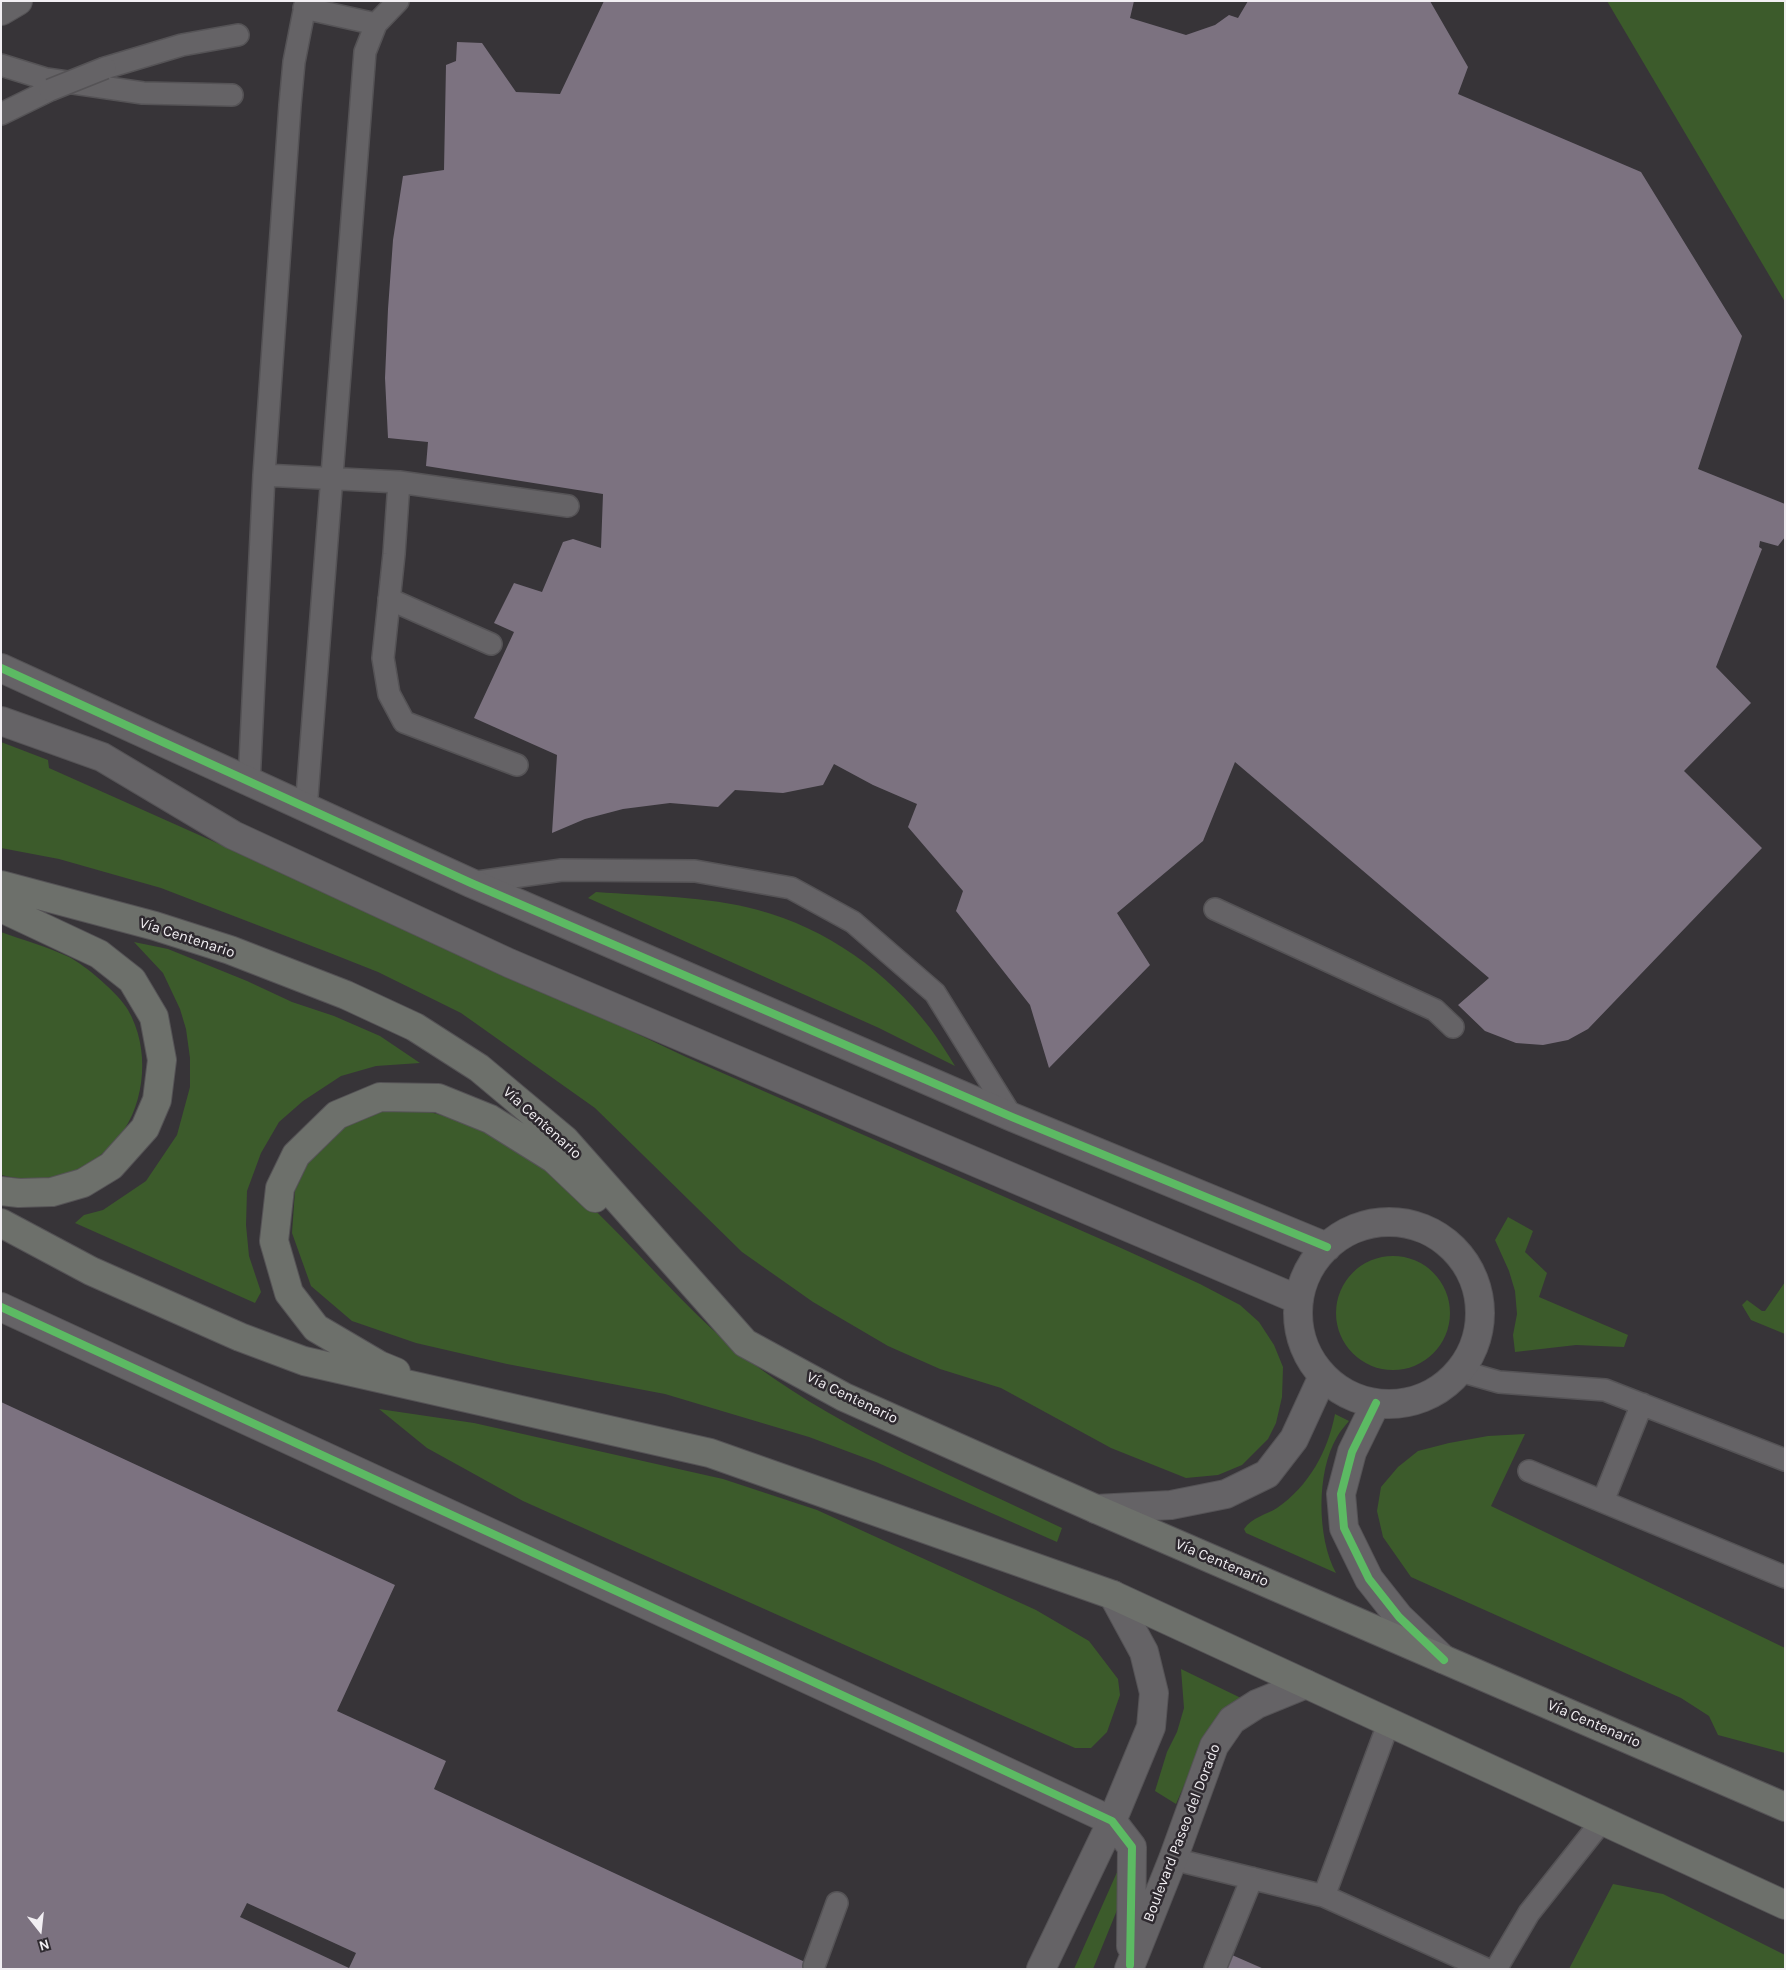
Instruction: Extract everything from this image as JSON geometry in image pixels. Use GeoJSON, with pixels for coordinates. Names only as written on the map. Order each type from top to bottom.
{"type":"FeatureCollection","features":[{"type":"Feature","properties":{"kind":"highway","name":"Vía Centenario"},"geometry":{"type":"LineString","coordinates":[[1,885],[155,926],[230,950],[346,995],[415,1027],[479,1068],[565,1140],[745,1343],[844,1397],[1096,1509],[1785,1807]]}},
{"type":"Feature","properties":{"kind":"highway"},"geometry":{"type":"LineString","coordinates":[[1,908],[99,954],[132,980],[154,1018],[162,1060],[157,1100],[145,1128],[111,1166],[83,1183],[52,1192],[19,1194],[1,1191]]}},
{"type":"Feature","properties":{"kind":"highway"},"geometry":{"type":"LineString","coordinates":[[463,1398],[379,1365],[316,1328],[289,1293],[274,1241],[280,1188],[296,1155],[337,1115],[380,1097],[438,1098],[490,1119],[554,1159],[745,1343]]}},
{"type":"Feature","properties":{"kind":"highway"},"geometry":{"type":"LineString","coordinates":[[1,1223],[91,1271],[240,1337],[304,1362],[710,1453],[1112,1595],[1785,1905]]}},
{"type":"Feature","properties":{"kind":"street"},"geometry":{"type":"LineString","coordinates":[[1,10],[18,1]]}},
{"type":"Feature","properties":{"kind":"street"},"geometry":{"type":"LineString","coordinates":[[1,668],[471,883],[1012,1117],[1327,1247]]}},
{"type":"Feature","properties":{"kind":"street"},"geometry":{"type":"LineString","coordinates":[[1,707],[102,757],[233,835],[509,963],[1299,1300]]}},
{"type":"Feature","properties":{"kind":"street"},"geometry":{"type":"LineString","coordinates":[[1,721],[102,757]]}},
{"type":"Feature","properties":{"kind":"street"},"geometry":{"type":"LineString","coordinates":[[1392,1222],[1415,1226],[1437,1236],[1460,1256],[1476,1283],[1481,1314],[1475,1344],[1460,1371],[1436,1392],[1407,1402],[1376,1403],[1347,1394],[1323,1376],[1307,1354],[1299,1327],[1299,1300],[1308,1271],[1327,1247],[1346,1234],[1368,1224],[1392,1222]]}},
{"type":"Feature","properties":{"kind":"street"},"geometry":{"type":"LineString","coordinates":[[1,1307],[893,1718],[1112,1821],[1132,1847],[1130,1967]]}},
{"type":"Feature","properties":{"kind":"street"},"geometry":{"type":"LineString","coordinates":[[1096,1509],[1171,1505],[1226,1494],[1266,1474],[1294,1439],[1323,1376]]}},
{"type":"Feature","properties":{"kind":"street"},"geometry":{"type":"LineString","coordinates":[[1376,1403],[1352,1452],[1341,1494],[1344,1528],[1369,1579],[1400,1617],[1444,1660]]}},
{"type":"Feature","properties":{"kind":"street"},"geometry":{"type":"LineString","coordinates":[[1041,1969],[1112,1821],[1151,1727],[1154,1693],[1144,1652],[1112,1595]]}},
{"type":"Feature","properties":{"kind":"street","name":"Boulevard Paseo del Dorado"},"geometry":{"type":"LineString","coordinates":[[1130,1967],[1214,1746],[1232,1720],[1257,1704],[1306,1684]]}},
{"type":"Feature","properties":{"kind":"lane"},"geometry":{"type":"LineString","coordinates":[[306,809],[365,52],[376,24],[398,1]]}},
{"type":"Feature","properties":{"kind":"lane"},"geometry":{"type":"LineString","coordinates":[[249,783],[264,475],[293,71],[305,5],[376,24]]}},
{"type":"Feature","properties":{"kind":"lane"},"geometry":{"type":"LineString","coordinates":[[1,114],[50,90],[105,68],[182,44],[238,35]]}},
{"type":"Feature","properties":{"kind":"lane"},"geometry":{"type":"LineString","coordinates":[[1,65],[46,79],[143,92],[232,95]]}},
{"type":"Feature","properties":{"kind":"lane"},"geometry":{"type":"LineString","coordinates":[[264,475],[399,482],[568,506]]}},
{"type":"Feature","properties":{"kind":"lane"},"geometry":{"type":"LineString","coordinates":[[399,482],[383,658],[389,694],[404,722],[517,765]]}},
{"type":"Feature","properties":{"kind":"lane"},"geometry":{"type":"LineString","coordinates":[[389,599],[491,644]]}},
{"type":"Feature","properties":{"kind":"lane"},"geometry":{"type":"LineString","coordinates":[[471,883],[562,870],[695,871],[792,888],[853,922],[935,992],[1012,1117]]}},
{"type":"Feature","properties":{"kind":"lane"},"geometry":{"type":"LineString","coordinates":[[1215,909],[1434,1010],[1452,1028]]}},
{"type":"Feature","properties":{"kind":"lane"},"geometry":{"type":"LineString","coordinates":[[1460,1371],[1499,1382],[1605,1390],[1785,1460]]}},
{"type":"Feature","properties":{"kind":"lane"},"geometry":{"type":"LineString","coordinates":[[1603,1501],[1642,1404]]}},
{"type":"Feature","properties":{"kind":"lane"},"geometry":{"type":"LineString","coordinates":[[1529,1471],[1785,1577]]}},
{"type":"Feature","properties":{"kind":"lane"},"geometry":{"type":"LineString","coordinates":[[1324,1896],[1389,1722]]}},
{"type":"Feature","properties":{"kind":"lane"},"geometry":{"type":"LineString","coordinates":[[1496,1969],[1529,1913],[1602,1821]]}},
{"type":"Feature","properties":{"kind":"lane"},"geometry":{"type":"LineString","coordinates":[[1172,1859],[1324,1896],[1486,1969]]}},
{"type":"Feature","properties":{"kind":"lane"},"geometry":{"type":"LineString","coordinates":[[1215,1969],[1252,1878]]}},
{"type":"Feature","properties":{"kind":"lane"},"geometry":{"type":"LineString","coordinates":[[814,1966],[837,1903]]}},
{"type":"Feature","properties":{"kind":"green space"},"geometry":{"type":"Polygon","coordinates":[[[1607,1],[1785,1],[1785,302],[1607,1]]]}},
{"type":"Feature","properties":{"kind":"green space"},"geometry":{"type":"Polygon","coordinates":[[[1,742],[48,760],[49,768],[517,977],[686,1057],[1121,1248],[1200,1284],[1240,1305],[1259,1322],[1274,1345],[1283,1367],[1282,1397],[1276,1423],[1268,1439],[1242,1465],[1218,1475],[1186,1478],[1111,1448],[1001,1388],[940,1369],[888,1346],[813,1302],[742,1252],[595,1108],[461,1013],[378,972],[161,888],[59,859],[1,848],[1,742]]]}},
{"type":"Feature","properties":{"kind":"green space"},"geometry":{"type":"Polygon","coordinates":[[[596,892],[677,897],[738,905],[783,918],[808,928],[854,955],[895,988],[930,1028],[955,1066],[879,1028],[588,898],[596,892]]]}},
{"type":"Feature","properties":{"kind":"green space"},"geometry":{"type":"Polygon","coordinates":[[[1,932],[69,957],[92,973],[124,1003],[135,1025],[140,1041],[142,1074],[140,1091],[129,1122],[120,1136],[98,1157],[85,1165],[64,1175],[46,1179],[28,1179],[1,1175],[1,932]]]}},
{"type":"Feature","properties":{"kind":"green space"},"geometry":{"type":"Polygon","coordinates":[[[134,942],[168,949],[247,981],[292,1002],[334,1016],[380,1036],[420,1063],[376,1066],[341,1076],[303,1101],[279,1122],[261,1153],[247,1191],[246,1225],[249,1256],[261,1292],[255,1303],[75,1223],[84,1215],[103,1210],[146,1181],[177,1135],[190,1087],[190,1058],[186,1029],[180,1009],[163,973],[134,942]]]}},
{"type":"Feature","properties":{"kind":"green space"},"geometry":{"type":"Polygon","coordinates":[[[409,1106],[486,1130],[532,1158],[566,1184],[598,1213],[690,1308],[755,1365],[828,1413],[866,1434],[1062,1528],[1057,1542],[876,1462],[809,1437],[665,1394],[507,1364],[416,1343],[352,1321],[311,1286],[292,1233],[295,1191],[310,1159],[331,1134],[371,1112],[409,1106]]]}},
{"type":"Feature","properties":{"kind":"green space"},"geometry":{"type":"Polygon","coordinates":[[[1508,1217],[1533,1231],[1525,1252],[1547,1273],[1539,1297],[1628,1335],[1624,1347],[1576,1345],[1515,1352],[1513,1335],[1517,1314],[1515,1291],[1509,1271],[1495,1240],[1508,1217]]]}},
{"type":"Feature","properties":{"kind":"green space"},"geometry":{"type":"Polygon","coordinates":[[[1393,1256],[1415,1261],[1433,1273],[1445,1291],[1450,1313],[1445,1335],[1433,1353],[1415,1365],[1393,1370],[1371,1365],[1353,1353],[1341,1335],[1336,1313],[1341,1291],[1353,1273],[1371,1261],[1393,1256]]]}},
{"type":"Feature","properties":{"kind":"green space"},"geometry":{"type":"Polygon","coordinates":[[[1785,1282],[1785,1334],[1751,1320],[1742,1305],[1747,1300],[1762,1311],[1765,1311],[1785,1282]]]}},
{"type":"Feature","properties":{"kind":"green space"},"geometry":{"type":"Polygon","coordinates":[[[379,1409],[474,1423],[723,1479],[817,1510],[1036,1610],[1089,1641],[1118,1679],[1120,1695],[1107,1732],[1091,1748],[1075,1748],[523,1501],[427,1448],[379,1409]]]}},
{"type":"Feature","properties":{"kind":"green space"},"geometry":{"type":"Polygon","coordinates":[[[1335,1414],[1349,1421],[1338,1435],[1330,1451],[1322,1486],[1321,1505],[1325,1542],[1336,1573],[1246,1533],[1244,1529],[1251,1522],[1277,1508],[1299,1489],[1308,1478],[1322,1454],[1335,1414]]]}},
{"type":"Feature","properties":{"kind":"green space"},"geometry":{"type":"Polygon","coordinates":[[[1525,1434],[1491,1506],[1785,1648],[1785,1753],[1718,1735],[1709,1716],[1681,1698],[1411,1577],[1383,1537],[1377,1511],[1381,1487],[1398,1467],[1418,1451],[1488,1436],[1525,1434]]]}},
{"type":"Feature","properties":{"kind":"green space"},"geometry":{"type":"Polygon","coordinates":[[[1181,1669],[1241,1698],[1205,1737],[1176,1804],[1155,1791],[1167,1752],[1177,1732],[1184,1708],[1181,1669]]]}},
{"type":"Feature","properties":{"kind":"green space"},"geometry":{"type":"Polygon","coordinates":[[[1118,1870],[1124,1893],[1093,1969],[1074,1969],[1118,1870]]]}},
{"type":"Feature","properties":{"kind":"green space"},"geometry":{"type":"Polygon","coordinates":[[[1613,1884],[1663,1894],[1785,1955],[1785,1969],[1569,1969],[1613,1884]]]}},
{"type":"Feature","properties":{"kind":"building"},"geometry":{"type":"Polygon","coordinates":[[[604,1],[1134,1],[1130,18],[1186,35],[1215,25],[1229,15],[1238,18],[1248,1],[1430,1],[1468,67],[1458,94],[1641,172],[1742,336],[1698,469],[1785,504],[1785,537],[1778,546],[1760,541],[1759,547],[1762,549],[1716,667],[1751,703],[1684,771],[1762,848],[1588,1029],[1568,1040],[1543,1045],[1516,1043],[1485,1031],[1458,1005],[1489,978],[1235,762],[1203,841],[1117,913],[1150,965],[1049,1068],[1030,1005],[956,911],[963,891],[908,827],[917,804],[873,785],[834,764],[823,785],[783,793],[735,790],[718,807],[670,803],[623,809],[585,819],[552,833],[557,755],[474,718],[514,632],[494,623],[514,583],[542,592],[563,542],[573,539],[601,548],[603,494],[426,466],[428,442],[388,438],[385,378],[388,309],[393,240],[403,176],[444,170],[446,65],[456,61],[457,42],[482,43],[516,92],[560,94],[604,1]]]}},
{"type":"Feature","properties":{"kind":"building"},"geometry":{"type":"Polygon","coordinates":[[[1,1402],[395,1585],[337,1711],[446,1761],[434,1789],[820,1969],[1,1969],[1,1402]],[[247,1903],[240,1917],[349,1968],[356,1953],[247,1903]]]}},
{"type":"Feature","properties":{"kind":"building"},"geometry":{"type":"Polygon","coordinates":[[[1232,1955],[1264,1969],[1226,1969],[1232,1955]]]}},
{"type":"Feature","properties":{"kind":"cycle path"},"geometry":{"type":"LineString","coordinates":[[1,668],[471,883],[1012,1117],[1327,1247]]}},
{"type":"Feature","properties":{"kind":"cycle path"},"geometry":{"type":"LineString","coordinates":[[1,1307],[1112,1821],[1132,1847],[1130,1965]]}},
{"type":"Feature","properties":{"kind":"cycle path"},"geometry":{"type":"LineString","coordinates":[[1376,1403],[1352,1452],[1341,1494],[1344,1528],[1369,1579],[1399,1617],[1444,1660]]}}]}
